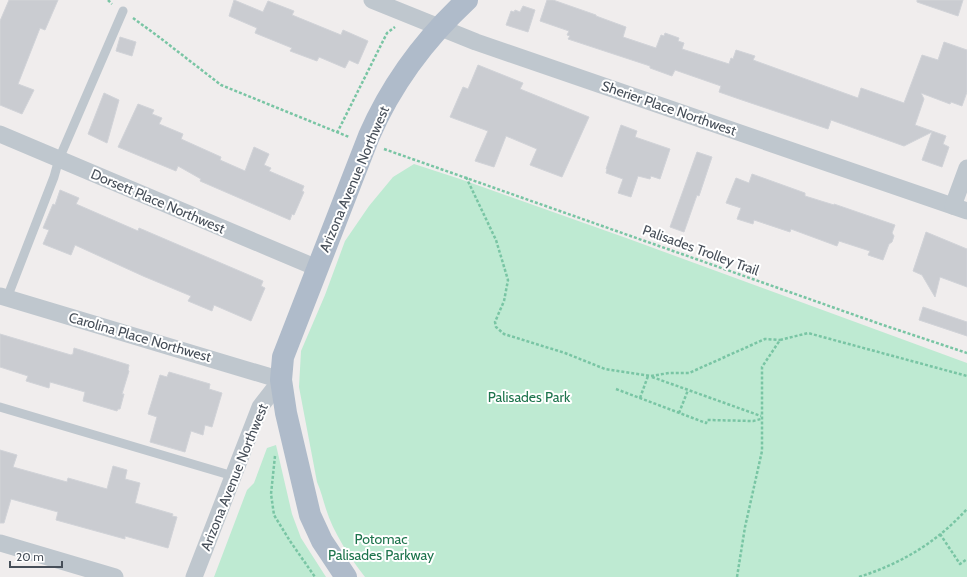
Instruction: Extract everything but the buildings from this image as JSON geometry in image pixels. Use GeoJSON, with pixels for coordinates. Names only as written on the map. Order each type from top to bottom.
{"type":"FeatureCollection","features":[{"type":"Feature","properties":{"kind":"main road","name":"Arizona Avenue Northwest"},"geometry":{"type":"LineString","coordinates":[[346,577],[322,541],[310,515],[288,423],[281,380],[283,357],[369,136],[383,105],[411,61],[439,27],[467,0]]}},
{"type":"Feature","properties":{"kind":"street","name":"Sherier Place Northwest"},"geometry":{"type":"LineString","coordinates":[[372,0],[498,50],[960,209]]}},
{"type":"Feature","properties":{"kind":"street","name":"Dorsett Place Northwest"},"geometry":{"type":"LineString","coordinates":[[0,134],[317,268]]}},
{"type":"Feature","properties":{"kind":"street"},"geometry":{"type":"LineString","coordinates":[[960,209],[967,168]]}},
{"type":"Feature","properties":{"kind":"street","name":"Carolina Place Northwest"},"geometry":{"type":"LineString","coordinates":[[4,297],[281,380]]}},
{"type":"Feature","properties":{"kind":"street","name":"Arizona Avenue Northwest"},"geometry":{"type":"LineString","coordinates":[[194,577],[260,407],[281,380]]}},
{"type":"Feature","properties":{"kind":"street"},"geometry":{"type":"LineString","coordinates":[[0,543],[115,577]]}},
{"type":"Feature","properties":{"kind":"lane"},"geometry":{"type":"LineString","coordinates":[[4,297],[54,177],[59,159],[123,11]]}},
{"type":"Feature","properties":{"kind":"lane"},"geometry":{"type":"LineString","coordinates":[[0,408],[233,476]]}},
{"type":"Feature","properties":{"kind":"path"},"geometry":{"type":"LineString","coordinates":[[108,0],[221,85],[337,133],[387,33],[400,23]]}},
{"type":"Feature","properties":{"kind":"path","name":"Palisades Trolley Trail"},"geometry":{"type":"LineString","coordinates":[[429,164],[883,325],[967,353]]}},
{"type":"Feature","properties":{"kind":"path"},"geometry":{"type":"LineString","coordinates":[[466,177],[496,240],[508,280],[504,301],[495,322],[496,327],[504,334],[565,353],[605,368],[649,376],[761,417]]}},
{"type":"Feature","properties":{"kind":"path"},"geometry":{"type":"LineString","coordinates":[[649,376],[669,373],[689,373],[765,339],[780,340],[808,333],[967,376]]}},
{"type":"Feature","properties":{"kind":"path"},"geometry":{"type":"LineString","coordinates":[[737,577],[745,527],[762,451],[762,367],[780,340]]}},
{"type":"Feature","properties":{"kind":"path"},"geometry":{"type":"LineString","coordinates":[[640,398],[649,376]]}},
{"type":"Feature","properties":{"kind":"path"},"geometry":{"type":"LineString","coordinates":[[616,389],[706,423],[707,420],[753,421],[761,417]]}},
{"type":"Feature","properties":{"kind":"path"},"geometry":{"type":"LineString","coordinates":[[680,413],[688,390]]}},
{"type":"Feature","properties":{"kind":"path"},"geometry":{"type":"LineString","coordinates":[[275,450],[271,494],[274,515],[315,577]]}},
{"type":"Feature","properties":{"kind":"path"},"geometry":{"type":"LineString","coordinates":[[966,511],[967,515]]}},
{"type":"Feature","properties":{"kind":"path"},"geometry":{"type":"LineString","coordinates":[[859,577],[892,566],[907,558],[926,546],[955,523],[966,511]]}},
{"type":"Feature","properties":{"kind":"path"},"geometry":{"type":"LineString","coordinates":[[940,534],[960,564],[967,559]]}},
{"type":"Feature","properties":{"kind":"green space","name":"Palisades Park"},"geometry":{"type":"Polygon","coordinates":[[[414,164],[629,239],[967,363],[967,577],[365,577],[337,536],[329,518],[317,482],[299,387],[301,351],[325,295],[345,241],[369,206],[393,177],[414,164]]]}},
{"type":"Feature","properties":{"kind":"green space"},"geometry":{"type":"Polygon","coordinates":[[[276,445],[292,514],[301,538],[326,577],[214,577],[247,490],[254,483],[267,448],[276,445]]]}},
{"type":"Feature","properties":{"kind":"park label","name":"Potomac Palisades Parkway"},"geometry":{"type":"Point","coordinates":[381,548]}}]}
